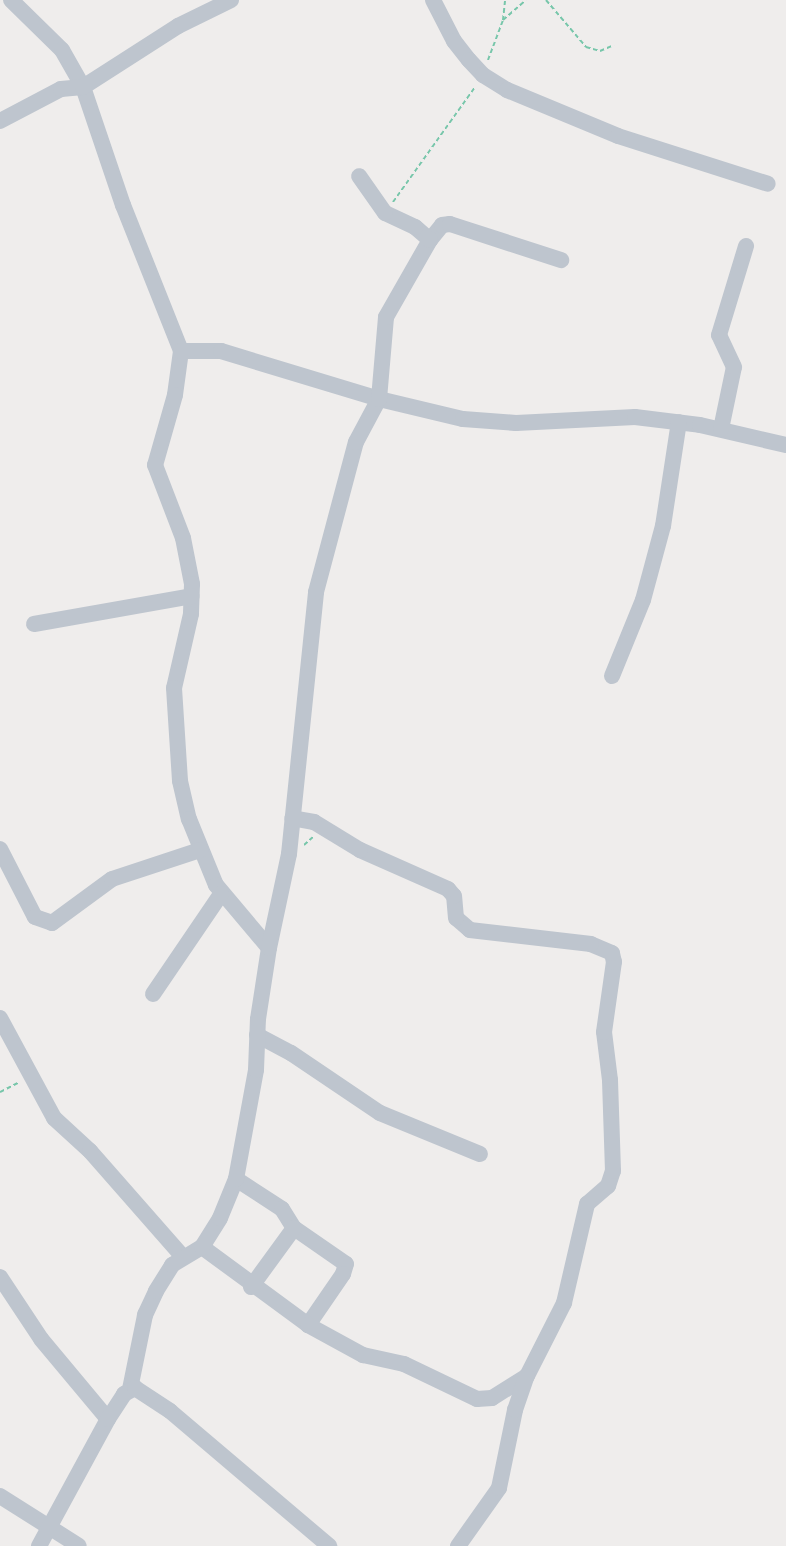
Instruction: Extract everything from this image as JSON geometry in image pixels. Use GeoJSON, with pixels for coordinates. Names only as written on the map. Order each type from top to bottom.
{"type":"FeatureCollection","features":[{"type":"Feature","properties":{"kind":"street"},"geometry":{"type":"LineString","coordinates":[[11,0],[62,50],[83,87],[123,205],[181,351],[175,395],[155,465],[183,538],[192,596],[178,665],[175,704],[183,798],[200,850],[221,894],[269,948]]}},
{"type":"Feature","properties":{"kind":"street"},"geometry":{"type":"LineString","coordinates":[[0,121],[61,89],[83,87],[178,26],[231,0]]}},
{"type":"Feature","properties":{"kind":"street"},"geometry":{"type":"LineString","coordinates":[[433,0],[454,41],[483,75],[556,113],[768,184]]}},
{"type":"Feature","properties":{"kind":"street"},"geometry":{"type":"LineString","coordinates":[[359,176],[385,213],[415,227],[430,240]]}},
{"type":"Feature","properties":{"kind":"street"},"geometry":{"type":"LineString","coordinates":[[39,1546],[108,1419],[130,1389],[146,1315],[164,1277],[183,1257],[202,1247],[220,1218],[236,1179],[256,1070],[257,1035],[269,948],[289,854],[316,592],[356,442],[379,399],[384,323],[430,240],[442,225],[450,224],[561,260]]}},
{"type":"Feature","properties":{"kind":"street"},"geometry":{"type":"LineString","coordinates":[[721,429],[734,367],[719,335],[746,246]]}},
{"type":"Feature","properties":{"kind":"street"},"geometry":{"type":"LineString","coordinates":[[181,351],[220,351],[439,415],[490,422],[616,416],[721,429],[786,445]]}},
{"type":"Feature","properties":{"kind":"street"},"geometry":{"type":"LineString","coordinates":[[612,676],[643,600],[663,526],[679,422]]}},
{"type":"Feature","properties":{"kind":"street"},"geometry":{"type":"LineString","coordinates":[[34,624],[192,596]]}},
{"type":"Feature","properties":{"kind":"street"},"geometry":{"type":"LineString","coordinates":[[292,818],[314,822],[337,836],[448,889],[454,896],[456,918],[470,930],[591,944],[614,955],[604,1032],[610,1080],[613,1171],[608,1186],[587,1204],[564,1303],[528,1376],[515,1410],[499,1488],[458,1546]]}},
{"type":"Feature","properties":{"kind":"street"},"geometry":{"type":"LineString","coordinates":[[0,849],[35,916],[45,923],[65,916],[112,879],[200,850]]}},
{"type":"Feature","properties":{"kind":"street"},"geometry":{"type":"LineString","coordinates":[[153,994],[221,894]]}},
{"type":"Feature","properties":{"kind":"street"},"geometry":{"type":"LineString","coordinates":[[0,1018],[54,1118],[90,1151],[183,1257]]}},
{"type":"Feature","properties":{"kind":"street"},"geometry":{"type":"LineString","coordinates":[[257,1035],[291,1053],[380,1113],[480,1154]]}},
{"type":"Feature","properties":{"kind":"street"},"geometry":{"type":"LineString","coordinates":[[236,1179],[282,1209],[293,1220],[294,1228],[251,1287]]}},
{"type":"Feature","properties":{"kind":"street"},"geometry":{"type":"LineString","coordinates":[[294,1228],[346,1264],[346,1269],[308,1325]]}},
{"type":"Feature","properties":{"kind":"street"},"geometry":{"type":"LineString","coordinates":[[202,1247],[251,1287],[308,1325],[363,1355],[404,1364],[477,1399],[492,1398],[528,1376]]}},
{"type":"Feature","properties":{"kind":"street"},"geometry":{"type":"LineString","coordinates":[[0,1277],[41,1339],[108,1419]]}},
{"type":"Feature","properties":{"kind":"street"},"geometry":{"type":"LineString","coordinates":[[130,1389],[141,1390],[170,1411],[329,1546]]}},
{"type":"Feature","properties":{"kind":"street"},"geometry":{"type":"LineString","coordinates":[[0,1496],[79,1546]]}},
{"type":"Feature","properties":{"kind":"path"},"geometry":{"type":"LineString","coordinates":[[385,213],[427,159],[483,75],[503,20],[505,0]]}},
{"type":"Feature","properties":{"kind":"path"},"geometry":{"type":"LineString","coordinates":[[503,20],[526,0]]}},
{"type":"Feature","properties":{"kind":"path"},"geometry":{"type":"LineString","coordinates":[[546,0],[586,47],[600,51],[614,45]]}},
{"type":"Feature","properties":{"kind":"path"},"geometry":{"type":"LineString","coordinates":[[289,854],[318,834],[337,836]]}},
{"type":"Feature","properties":{"kind":"path"},"geometry":{"type":"LineString","coordinates":[[0,1092],[29,1074]]}}]}
